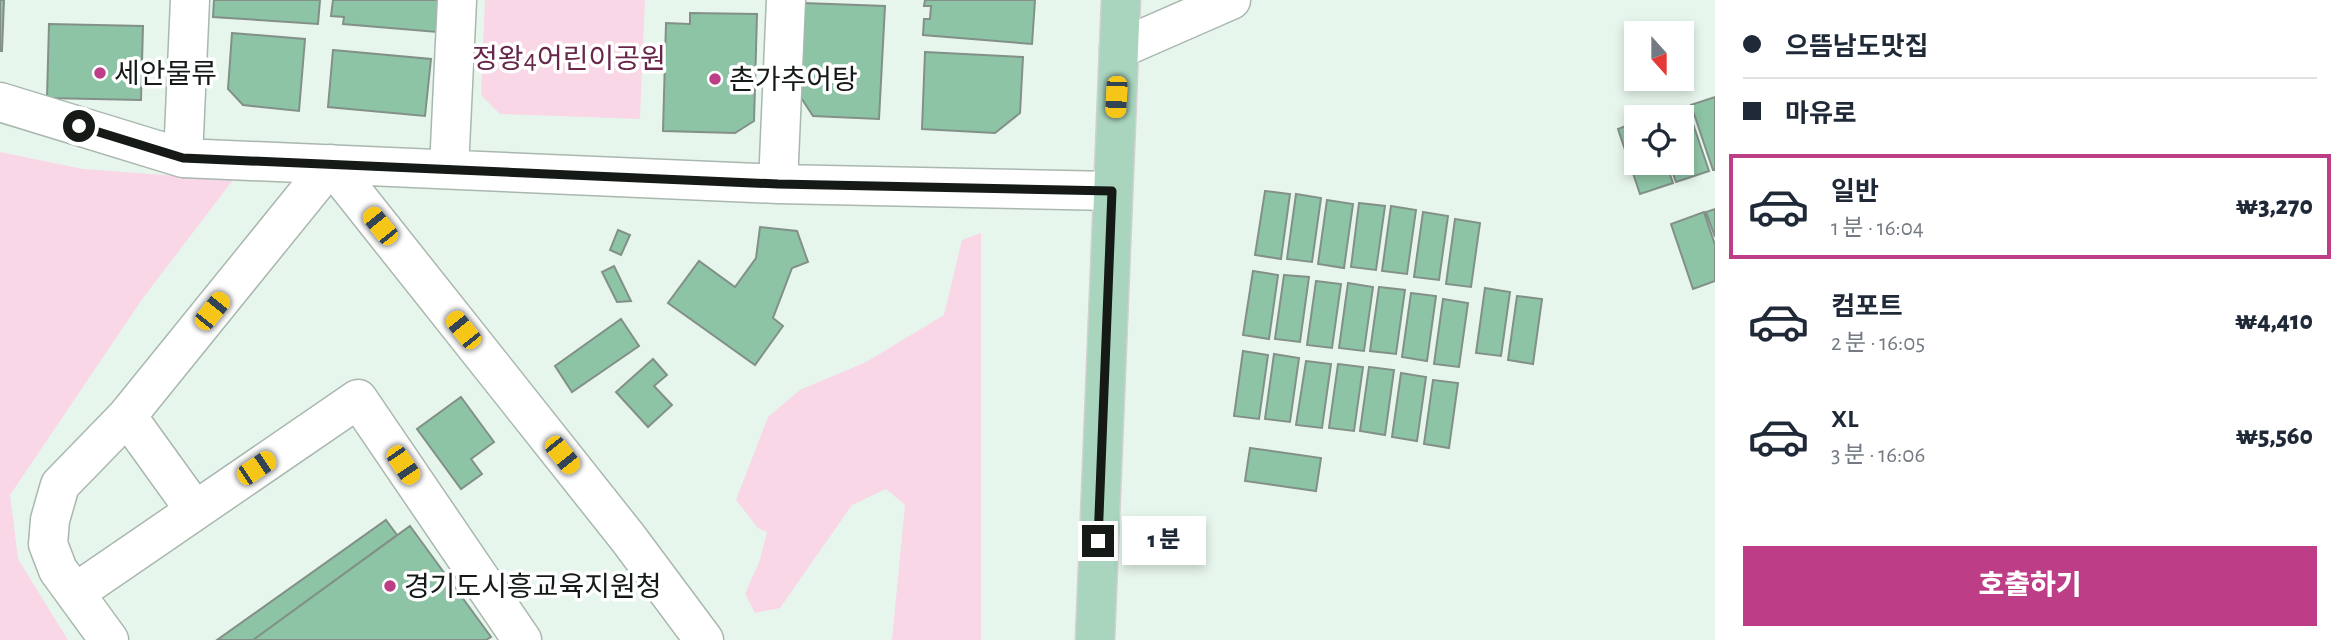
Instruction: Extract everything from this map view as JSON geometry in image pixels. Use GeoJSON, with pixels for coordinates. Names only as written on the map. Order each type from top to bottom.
{"type":"FeatureCollection","features":[{"type":"Feature","properties":{"kind":"main road"},"geometry":{"type":"LineString","coordinates":[[1095,640],[1121,0]]}},
{"type":"Feature","properties":{"kind":"street"},"geometry":{"type":"LineString","coordinates":[[183,158],[190,0]]}},
{"type":"Feature","properties":{"kind":"street"},"geometry":{"type":"LineString","coordinates":[[449,169],[457,0]]}},
{"type":"Feature","properties":{"kind":"street"},"geometry":{"type":"LineString","coordinates":[[778,184],[786,0]]}},
{"type":"Feature","properties":{"kind":"street"},"geometry":{"type":"LineString","coordinates":[[1118,49],[1231,0]]}},
{"type":"Feature","properties":{"kind":"street"},"geometry":{"type":"LineString","coordinates":[[0,102],[183,158],[778,184],[1112,191]]}},
{"type":"Feature","properties":{"kind":"street"},"geometry":{"type":"LineString","coordinates":[[109,640],[58,570],[48,544],[50,520],[60,485],[127,416],[331,164]]}},
{"type":"Feature","properties":{"kind":"street"},"geometry":{"type":"LineString","coordinates":[[331,164],[628,538],[704,640]]}},
{"type":"Feature","properties":{"kind":"street"},"geometry":{"type":"LineString","coordinates":[[75,593],[358,399],[522,640]]}},
{"type":"Feature","properties":{"kind":"street"},"geometry":{"type":"LineString","coordinates":[[127,416],[194,509]]}},
{"type":"Feature","properties":{"kind":"green space","name":"정왕4어린이공원"},"geometry":{"type":"Polygon","coordinates":[[[485,0],[645,0],[640,119],[500,114],[481,95],[485,0]]]}},
{"type":"Feature","properties":{"kind":"green space"},"geometry":{"type":"Polygon","coordinates":[[[0,152],[83,169],[233,180],[143,298],[10,495],[18,559],[68,640],[0,640],[0,152]]]}},
{"type":"Feature","properties":{"kind":"green space"},"geometry":{"type":"Polygon","coordinates":[[[981,233],[981,640],[892,640],[905,505],[886,489],[852,505],[780,608],[755,613],[745,594],[760,560],[767,532],[758,528],[736,500],[768,417],[800,390],[866,362],[944,315],[962,240],[981,233]]]}},
{"type":"Feature","properties":{"kind":"building"},"geometry":{"type":"Polygon","coordinates":[[[0,0],[4,0],[2,51],[0,51],[0,0]]]}},
{"type":"Feature","properties":{"kind":"building"},"geometry":{"type":"Polygon","coordinates":[[[214,0],[320,0],[318,24],[213,17],[214,0]]]}},
{"type":"Feature","properties":{"kind":"building"},"geometry":{"type":"Polygon","coordinates":[[[333,0],[440,0],[437,32],[343,24],[344,17],[331,16],[333,0]]]}},
{"type":"Feature","properties":{"kind":"building"},"geometry":{"type":"Polygon","coordinates":[[[925,0],[1035,0],[1032,44],[923,35],[924,19],[930,19],[931,6],[924,6],[925,0]]]}},
{"type":"Feature","properties":{"kind":"building"},"geometry":{"type":"Polygon","coordinates":[[[803,3],[885,6],[879,119],[813,116],[798,93],[803,3]]]}},
{"type":"Feature","properties":{"kind":"building"},"geometry":{"type":"Polygon","coordinates":[[[690,13],[757,14],[754,121],[735,133],[663,131],[666,23],[690,24],[690,13]]]}},
{"type":"Feature","properties":{"kind":"building"},"geometry":{"type":"Polygon","coordinates":[[[49,24],[143,26],[141,100],[47,98],[49,24]]]}},
{"type":"Feature","properties":{"kind":"building"},"geometry":{"type":"Polygon","coordinates":[[[232,33],[305,39],[299,111],[243,105],[228,89],[232,33]]]}},
{"type":"Feature","properties":{"kind":"building"},"geometry":{"type":"Polygon","coordinates":[[[333,50],[431,59],[425,116],[328,107],[333,50]]]}},
{"type":"Feature","properties":{"kind":"building"},"geometry":{"type":"Polygon","coordinates":[[[925,52],[1023,57],[1020,113],[995,133],[922,129],[925,52]]]}},
{"type":"Feature","properties":{"kind":"building"},"geometry":{"type":"Polygon","coordinates":[[[1715,97],[1715,170],[1694,114],[1694,105],[1691,105],[1715,97]]]}},
{"type":"Feature","properties":{"kind":"building"},"geometry":{"type":"Polygon","coordinates":[[[1624,127],[1624,147],[1618,129],[1624,127]]]}},
{"type":"Feature","properties":{"kind":"building"},"geometry":{"type":"Polygon","coordinates":[[[1694,127],[1709,171],[1676,182],[1673,175],[1694,175],[1694,127]]]}},
{"type":"Feature","properties":{"kind":"building"},"geometry":{"type":"Polygon","coordinates":[[[1634,175],[1670,175],[1673,183],[1640,194],[1634,175]]]}},
{"type":"Feature","properties":{"kind":"building"},"geometry":{"type":"Polygon","coordinates":[[[1265,191],[1290,194],[1281,259],[1255,255],[1265,191]]]}},
{"type":"Feature","properties":{"kind":"building"},"geometry":{"type":"Polygon","coordinates":[[[1296,194],[1321,198],[1312,262],[1287,259],[1296,194]]]}},
{"type":"Feature","properties":{"kind":"building"},"geometry":{"type":"Polygon","coordinates":[[[1327,200],[1353,204],[1344,268],[1318,264],[1327,200]]]}},
{"type":"Feature","properties":{"kind":"building"},"geometry":{"type":"Polygon","coordinates":[[[1359,203],[1385,206],[1376,270],[1351,267],[1359,203]]]}},
{"type":"Feature","properties":{"kind":"building"},"geometry":{"type":"Polygon","coordinates":[[[1391,206],[1416,210],[1407,274],[1382,271],[1391,206]]]}},
{"type":"Feature","properties":{"kind":"building"},"geometry":{"type":"Polygon","coordinates":[[[1715,209],[1715,237],[1706,212],[1715,209]]]}},
{"type":"Feature","properties":{"kind":"building"},"geometry":{"type":"Polygon","coordinates":[[[1423,212],[1448,216],[1439,280],[1414,277],[1423,212]]]}},
{"type":"Feature","properties":{"kind":"building"},"geometry":{"type":"Polygon","coordinates":[[[1704,212],[1715,245],[1715,281],[1693,289],[1671,224],[1704,212]]]}},
{"type":"Feature","properties":{"kind":"building"},"geometry":{"type":"Polygon","coordinates":[[[1455,219],[1480,223],[1471,287],[1446,284],[1455,219]]]}},
{"type":"Feature","properties":{"kind":"building"},"geometry":{"type":"Polygon","coordinates":[[[760,227],[797,231],[808,262],[792,268],[773,318],[783,326],[755,365],[668,303],[699,261],[735,287],[756,258],[760,227]]]}},
{"type":"Feature","properties":{"kind":"building"},"geometry":{"type":"Polygon","coordinates":[[[618,230],[630,235],[621,255],[610,250],[618,230]]]}},
{"type":"Feature","properties":{"kind":"building"},"geometry":{"type":"Polygon","coordinates":[[[614,266],[631,301],[617,302],[602,272],[614,266]]]}},
{"type":"Feature","properties":{"kind":"building"},"geometry":{"type":"Polygon","coordinates":[[[1253,271],[1278,275],[1269,339],[1243,335],[1253,271]]]}},
{"type":"Feature","properties":{"kind":"building"},"geometry":{"type":"Polygon","coordinates":[[[1284,275],[1309,277],[1300,342],[1275,339],[1284,275]]]}},
{"type":"Feature","properties":{"kind":"building"},"geometry":{"type":"Polygon","coordinates":[[[1316,281],[1341,284],[1332,348],[1307,345],[1316,281]]]}},
{"type":"Feature","properties":{"kind":"building"},"geometry":{"type":"Polygon","coordinates":[[[1348,283],[1373,287],[1364,351],[1339,348],[1348,283]]]}},
{"type":"Feature","properties":{"kind":"building"},"geometry":{"type":"Polygon","coordinates":[[[1379,287],[1405,290],[1396,354],[1370,351],[1379,287]]]}},
{"type":"Feature","properties":{"kind":"building"},"geometry":{"type":"Polygon","coordinates":[[[1485,288],[1510,292],[1501,356],[1476,353],[1485,288]]]}},
{"type":"Feature","properties":{"kind":"building"},"geometry":{"type":"Polygon","coordinates":[[[1411,293],[1436,296],[1427,361],[1402,357],[1411,293]]]}},
{"type":"Feature","properties":{"kind":"building"},"geometry":{"type":"Polygon","coordinates":[[[1517,296],[1542,299],[1533,364],[1508,360],[1517,296]]]}},
{"type":"Feature","properties":{"kind":"building"},"geometry":{"type":"Polygon","coordinates":[[[1443,299],[1468,303],[1459,367],[1434,364],[1443,299]]]}},
{"type":"Feature","properties":{"kind":"building"},"geometry":{"type":"Polygon","coordinates":[[[621,319],[639,346],[572,392],[555,366],[621,319]]]}},
{"type":"Feature","properties":{"kind":"building"},"geometry":{"type":"Polygon","coordinates":[[[1243,351],[1268,355],[1259,419],[1234,416],[1243,351]]]}},
{"type":"Feature","properties":{"kind":"building"},"geometry":{"type":"Polygon","coordinates":[[[1274,354],[1299,358],[1290,422],[1265,419],[1274,354]]]}},
{"type":"Feature","properties":{"kind":"building"},"geometry":{"type":"Polygon","coordinates":[[[653,359],[667,375],[654,386],[672,405],[648,427],[616,392],[653,359]]]}},
{"type":"Feature","properties":{"kind":"building"},"geometry":{"type":"Polygon","coordinates":[[[1306,361],[1331,364],[1322,428],[1296,425],[1306,361]]]}},
{"type":"Feature","properties":{"kind":"building"},"geometry":{"type":"Polygon","coordinates":[[[1338,364],[1363,367],[1354,431],[1329,428],[1338,364]]]}},
{"type":"Feature","properties":{"kind":"building"},"geometry":{"type":"Polygon","coordinates":[[[1369,367],[1394,370],[1385,435],[1360,431],[1369,367]]]}},
{"type":"Feature","properties":{"kind":"building"},"geometry":{"type":"Polygon","coordinates":[[[1401,373],[1426,377],[1417,441],[1392,437],[1401,373]]]}},
{"type":"Feature","properties":{"kind":"building"},"geometry":{"type":"Polygon","coordinates":[[[1433,380],[1458,383],[1449,448],[1424,444],[1433,380]]]}},
{"type":"Feature","properties":{"kind":"building"},"geometry":{"type":"Polygon","coordinates":[[[461,397],[494,442],[471,459],[482,474],[461,489],[417,429],[461,397]]]}},
{"type":"Feature","properties":{"kind":"building"},"geometry":{"type":"Polygon","coordinates":[[[1250,448],[1321,458],[1316,491],[1245,481],[1250,448]]]}},
{"type":"Feature","properties":{"kind":"building"},"geometry":{"type":"Polygon","coordinates":[[[386,520],[397,535],[253,640],[217,640],[386,520]]]}},
{"type":"Feature","properties":{"kind":"building","name":"경기도시흥교육지원청"},"geometry":{"type":"Polygon","coordinates":[[[410,526],[491,637],[486,640],[253,640],[410,526]]]}},
{"type":"Feature","properties":{"kind":"place","name":"세안물류"},"geometry":{"type":"Point","coordinates":[100,73]}},
{"type":"Feature","properties":{"kind":"place","name":"촌가추어탕"},"geometry":{"type":"Point","coordinates":[715,79]}},
{"type":"Feature","properties":{"kind":"place","name":"경기도시흥교육지원청"},"geometry":{"type":"Point","coordinates":[390,586]}},
{"type":"Feature","properties":{"kind":"route"},"geometry":{"type":"LineString","coordinates":[[79,126],[183,158],[778,184],[1112,191],[1098,541]]}}]}
